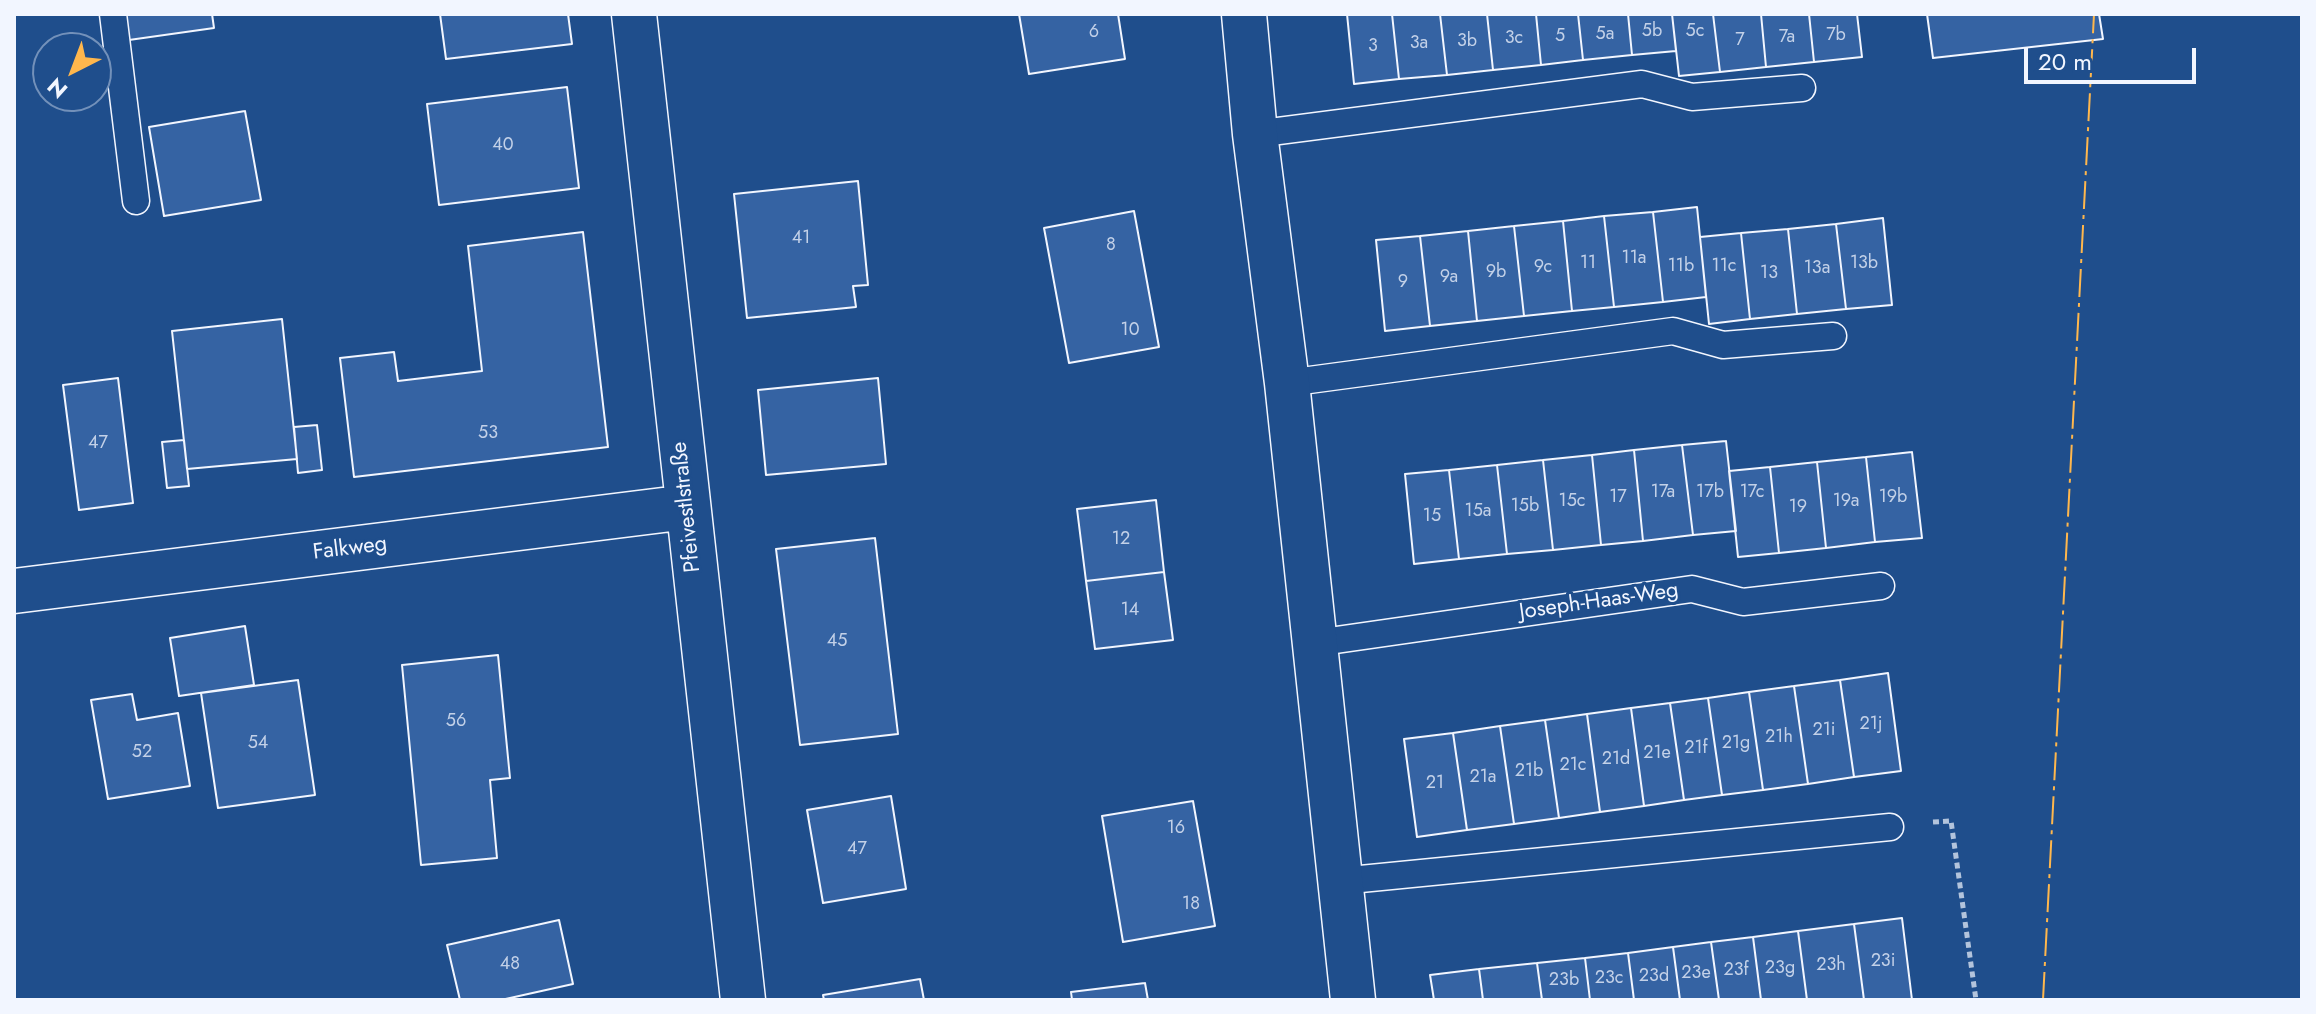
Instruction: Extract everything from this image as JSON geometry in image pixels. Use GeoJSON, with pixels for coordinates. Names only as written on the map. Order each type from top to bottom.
{"type":"FeatureCollection","features":[{"type":"Feature","properties":{"kind":"street","name":"Pfeivestlstraße"},"geometry":{"type":"LineString","coordinates":[[634,14],[743,1000]]}},
{"type":"Feature","properties":{"kind":"street"},"geometry":{"type":"LineString","coordinates":[[1244,14],[1353,1000]]}},
{"type":"Feature","properties":{"kind":"street","name":"Falkweg"},"geometry":{"type":"LineString","coordinates":[[14,591],[687,507]]}},
{"type":"Feature","properties":{"kind":"lane"},"geometry":{"type":"LineString","coordinates":[[113,14],[136,201]]}},
{"type":"Feature","properties":{"kind":"lane"},"geometry":{"type":"LineString","coordinates":[[1255,134],[1642,84],[1692,97],[1802,88]]}},
{"type":"Feature","properties":{"kind":"lane"},"geometry":{"type":"LineString","coordinates":[[1287,383],[1673,331],[1723,345],[1833,336]]}},
{"type":"Feature","properties":{"kind":"lane","name":"Joseph-Haas-Weg"},"geometry":{"type":"LineString","coordinates":[[1315,643],[1692,589],[1743,602],[1881,586]]}},
{"type":"Feature","properties":{"kind":"lane"},"geometry":{"type":"LineString","coordinates":[[1340,881],[1890,827]]}},
{"type":"Feature","properties":{"kind":"path"},"geometry":{"type":"LineString","coordinates":[[1951,821],[1976,1000]]}},
{"type":"Feature","properties":{"kind":"building"},"geometry":{"type":"Polygon","coordinates":[[[125,14],[212,14],[214,28],[129,40],[125,14]]]}},
{"type":"Feature","properties":{"kind":"building"},"geometry":{"type":"Polygon","coordinates":[[[440,14],[568,14],[572,44],[446,59],[440,14]]]}},
{"type":"Feature","properties":{"kind":"building"},"geometry":{"type":"Polygon","coordinates":[[[1019,14],[1118,14],[1125,59],[1029,74],[1019,14]]]}},
{"type":"Feature","properties":{"kind":"building"},"geometry":{"type":"Polygon","coordinates":[[[1347,14],[1392,14],[1399,79],[1354,84],[1347,14]]]}},
{"type":"Feature","properties":{"kind":"building"},"geometry":{"type":"Polygon","coordinates":[[[1392,14],[1440,14],[1447,75],[1399,79],[1392,14]]]}},
{"type":"Feature","properties":{"kind":"building"},"geometry":{"type":"Polygon","coordinates":[[[1440,14],[1487,14],[1493,70],[1447,75],[1440,14]]]}},
{"type":"Feature","properties":{"kind":"building"},"geometry":{"type":"Polygon","coordinates":[[[1487,14],[1536,14],[1541,65],[1493,70],[1487,14]]]}},
{"type":"Feature","properties":{"kind":"building"},"geometry":{"type":"Polygon","coordinates":[[[1536,14],[1578,14],[1583,60],[1541,65],[1536,14]]]}},
{"type":"Feature","properties":{"kind":"building"},"geometry":{"type":"Polygon","coordinates":[[[1578,14],[1628,14],[1632,55],[1583,60],[1578,14]]]}},
{"type":"Feature","properties":{"kind":"building"},"geometry":{"type":"Polygon","coordinates":[[[1628,14],[1672,14],[1676,51],[1632,55],[1628,14]]]}},
{"type":"Feature","properties":{"kind":"building"},"geometry":{"type":"Polygon","coordinates":[[[1672,14],[1713,14],[1720,72],[1679,76],[1672,14]]]}},
{"type":"Feature","properties":{"kind":"building"},"geometry":{"type":"Polygon","coordinates":[[[1713,14],[1761,14],[1766,67],[1720,72],[1713,14]]]}},
{"type":"Feature","properties":{"kind":"building"},"geometry":{"type":"Polygon","coordinates":[[[1761,14],[1809,14],[1814,62],[1766,67],[1761,14]]]}},
{"type":"Feature","properties":{"kind":"building"},"geometry":{"type":"Polygon","coordinates":[[[1809,14],[1857,14],[1862,57],[1814,62],[1809,14]]]}},
{"type":"Feature","properties":{"kind":"building"},"geometry":{"type":"Polygon","coordinates":[[[1927,14],[2099,14],[2103,39],[1933,58],[1927,14]]]}},
{"type":"Feature","properties":{"kind":"building"},"geometry":{"type":"Polygon","coordinates":[[[567,87],[579,188],[439,205],[427,104],[567,87]]]}},
{"type":"Feature","properties":{"kind":"building"},"geometry":{"type":"Polygon","coordinates":[[[245,111],[261,200],[164,216],[149,127],[245,111]]]}},
{"type":"Feature","properties":{"kind":"building"},"geometry":{"type":"Polygon","coordinates":[[[858,181],[868,285],[853,286],[856,307],[747,318],[734,194],[858,181]]]}},
{"type":"Feature","properties":{"kind":"building"},"geometry":{"type":"Polygon","coordinates":[[[1697,207],[1706,297],[1663,302],[1653,212],[1697,207]]]}},
{"type":"Feature","properties":{"kind":"building"},"geometry":{"type":"Polygon","coordinates":[[[1134,211],[1159,347],[1069,363],[1044,228],[1134,211]]]}},
{"type":"Feature","properties":{"kind":"building"},"geometry":{"type":"Polygon","coordinates":[[[1653,212],[1663,302],[1614,307],[1604,216],[1653,212]]]}},
{"type":"Feature","properties":{"kind":"building"},"geometry":{"type":"Polygon","coordinates":[[[1604,216],[1614,307],[1572,311],[1563,221],[1604,216]]]}},
{"type":"Feature","properties":{"kind":"building"},"geometry":{"type":"Polygon","coordinates":[[[1883,218],[1892,305],[1846,309],[1836,224],[1883,218]]]}},
{"type":"Feature","properties":{"kind":"building"},"geometry":{"type":"Polygon","coordinates":[[[1563,221],[1572,311],[1524,316],[1514,226],[1563,221]]]}},
{"type":"Feature","properties":{"kind":"building"},"geometry":{"type":"Polygon","coordinates":[[[1836,224],[1846,309],[1797,314],[1788,229],[1836,224]]]}},
{"type":"Feature","properties":{"kind":"building"},"geometry":{"type":"Polygon","coordinates":[[[1514,226],[1524,316],[1477,321],[1468,231],[1514,226]]]}},
{"type":"Feature","properties":{"kind":"building"},"geometry":{"type":"Polygon","coordinates":[[[1788,229],[1797,314],[1750,319],[1741,233],[1788,229]]]}},
{"type":"Feature","properties":{"kind":"building"},"geometry":{"type":"Polygon","coordinates":[[[1468,231],[1477,321],[1430,326],[1420,236],[1468,231]]]}},
{"type":"Feature","properties":{"kind":"building"},"geometry":{"type":"Polygon","coordinates":[[[583,232],[608,447],[354,477],[340,358],[394,352],[398,381],[482,371],[468,246],[583,232]]]}},
{"type":"Feature","properties":{"kind":"building"},"geometry":{"type":"Polygon","coordinates":[[[1741,233],[1750,319],[1709,324],[1700,237],[1741,233]]]}},
{"type":"Feature","properties":{"kind":"building"},"geometry":{"type":"Polygon","coordinates":[[[1420,236],[1430,326],[1385,331],[1376,240],[1420,236]]]}},
{"type":"Feature","properties":{"kind":"building"},"geometry":{"type":"Polygon","coordinates":[[[282,319],[297,459],[187,469],[172,331],[282,319]]]}},
{"type":"Feature","properties":{"kind":"building"},"geometry":{"type":"Polygon","coordinates":[[[118,378],[133,503],[79,510],[63,385],[118,378]]]}},
{"type":"Feature","properties":{"kind":"building"},"geometry":{"type":"Polygon","coordinates":[[[878,378],[886,464],[766,475],[758,390],[878,378]]]}},
{"type":"Feature","properties":{"kind":"building"},"geometry":{"type":"Polygon","coordinates":[[[317,425],[322,470],[298,473],[294,427],[317,425]]]}},
{"type":"Feature","properties":{"kind":"building"},"geometry":{"type":"Polygon","coordinates":[[[184,440],[189,486],[167,488],[162,442],[184,440]]]}},
{"type":"Feature","properties":{"kind":"building"},"geometry":{"type":"Polygon","coordinates":[[[1726,441],[1736,531],[1693,535],[1682,445],[1726,441]]]}},
{"type":"Feature","properties":{"kind":"building"},"geometry":{"type":"Polygon","coordinates":[[[1682,445],[1693,535],[1643,541],[1634,450],[1682,445]]]}},
{"type":"Feature","properties":{"kind":"building"},"geometry":{"type":"Polygon","coordinates":[[[1634,450],[1643,541],[1601,545],[1592,455],[1634,450]]]}},
{"type":"Feature","properties":{"kind":"building"},"geometry":{"type":"Polygon","coordinates":[[[1912,452],[1922,538],[1875,542],[1866,457],[1912,452]]]}},
{"type":"Feature","properties":{"kind":"building"},"geometry":{"type":"Polygon","coordinates":[[[1592,455],[1601,545],[1553,550],[1543,460],[1592,455]]]}},
{"type":"Feature","properties":{"kind":"building"},"geometry":{"type":"Polygon","coordinates":[[[1866,457],[1875,542],[1826,548],[1817,462],[1866,457]]]}},
{"type":"Feature","properties":{"kind":"building"},"geometry":{"type":"Polygon","coordinates":[[[1543,460],[1553,550],[1507,554],[1497,465],[1543,460]]]}},
{"type":"Feature","properties":{"kind":"building"},"geometry":{"type":"Polygon","coordinates":[[[1817,462],[1826,548],[1779,553],[1770,467],[1817,462]]]}},
{"type":"Feature","properties":{"kind":"building"},"geometry":{"type":"Polygon","coordinates":[[[1497,465],[1507,554],[1459,559],[1449,470],[1497,465]]]}},
{"type":"Feature","properties":{"kind":"building"},"geometry":{"type":"Polygon","coordinates":[[[1770,467],[1779,553],[1738,557],[1729,471],[1770,467]]]}},
{"type":"Feature","properties":{"kind":"building"},"geometry":{"type":"Polygon","coordinates":[[[1449,470],[1459,559],[1414,564],[1405,474],[1449,470]]]}},
{"type":"Feature","properties":{"kind":"building"},"geometry":{"type":"Polygon","coordinates":[[[1156,500],[1164,572],[1086,581],[1077,509],[1156,500]]]}},
{"type":"Feature","properties":{"kind":"building"},"geometry":{"type":"Polygon","coordinates":[[[875,538],[898,734],[800,745],[776,549],[875,538]]]}},
{"type":"Feature","properties":{"kind":"building"},"geometry":{"type":"Polygon","coordinates":[[[1164,572],[1173,640],[1095,649],[1086,581],[1164,572]]]}},
{"type":"Feature","properties":{"kind":"building"},"geometry":{"type":"Polygon","coordinates":[[[245,626],[254,685],[179,696],[170,638],[245,626]]]}},
{"type":"Feature","properties":{"kind":"building"},"geometry":{"type":"Polygon","coordinates":[[[498,655],[510,778],[490,780],[497,858],[421,865],[402,665],[498,655]]]}},
{"type":"Feature","properties":{"kind":"building"},"geometry":{"type":"Polygon","coordinates":[[[1888,673],[1901,771],[1854,777],[1840,680],[1888,673]]]}},
{"type":"Feature","properties":{"kind":"building"},"geometry":{"type":"Polygon","coordinates":[[[298,680],[315,795],[218,808],[201,693],[298,680]]]}},
{"type":"Feature","properties":{"kind":"building"},"geometry":{"type":"Polygon","coordinates":[[[1840,680],[1854,777],[1808,784],[1794,686],[1840,680]]]}},
{"type":"Feature","properties":{"kind":"building"},"geometry":{"type":"Polygon","coordinates":[[[1794,686],[1808,784],[1763,790],[1749,692],[1794,686]]]}},
{"type":"Feature","properties":{"kind":"building"},"geometry":{"type":"Polygon","coordinates":[[[1749,692],[1763,790],[1722,795],[1708,698],[1749,692]]]}},
{"type":"Feature","properties":{"kind":"building"},"geometry":{"type":"Polygon","coordinates":[[[132,694],[137,720],[178,713],[190,786],[108,799],[91,700],[132,694]]]}},
{"type":"Feature","properties":{"kind":"building"},"geometry":{"type":"Polygon","coordinates":[[[1708,698],[1722,795],[1684,800],[1670,703],[1708,698]]]}},
{"type":"Feature","properties":{"kind":"building"},"geometry":{"type":"Polygon","coordinates":[[[1670,703],[1684,800],[1644,806],[1631,708],[1670,703]]]}},
{"type":"Feature","properties":{"kind":"building"},"geometry":{"type":"Polygon","coordinates":[[[1631,708],[1644,806],[1600,812],[1587,714],[1631,708]]]}},
{"type":"Feature","properties":{"kind":"building"},"geometry":{"type":"Polygon","coordinates":[[[1587,714],[1600,812],[1559,818],[1545,720],[1587,714]]]}},
{"type":"Feature","properties":{"kind":"building"},"geometry":{"type":"Polygon","coordinates":[[[1545,720],[1559,818],[1514,824],[1500,726],[1545,720]]]}},
{"type":"Feature","properties":{"kind":"building"},"geometry":{"type":"Polygon","coordinates":[[[1500,726],[1514,824],[1467,830],[1453,733],[1500,726]]]}},
{"type":"Feature","properties":{"kind":"building"},"geometry":{"type":"Polygon","coordinates":[[[1453,733],[1467,830],[1417,837],[1404,739],[1453,733]]]}},
{"type":"Feature","properties":{"kind":"building"},"geometry":{"type":"Polygon","coordinates":[[[891,796],[906,889],[823,903],[807,810],[891,796]]]}},
{"type":"Feature","properties":{"kind":"building"},"geometry":{"type":"Polygon","coordinates":[[[1193,801],[1215,926],[1123,942],[1102,816],[1193,801]]]}},
{"type":"Feature","properties":{"kind":"building"},"geometry":{"type":"Polygon","coordinates":[[[1902,918],[1912,1000],[1864,1000],[1854,924],[1902,918]]]}},
{"type":"Feature","properties":{"kind":"building"},"geometry":{"type":"Polygon","coordinates":[[[559,920],[573,984],[501,1000],[460,1000],[447,945],[559,920]]]}},
{"type":"Feature","properties":{"kind":"building"},"geometry":{"type":"Polygon","coordinates":[[[1854,924],[1864,1000],[1807,1000],[1798,931],[1854,924]]]}},
{"type":"Feature","properties":{"kind":"building"},"geometry":{"type":"Polygon","coordinates":[[[1798,931],[1807,1000],[1761,1000],[1753,937],[1798,931]]]}},
{"type":"Feature","properties":{"kind":"building"},"geometry":{"type":"Polygon","coordinates":[[[1753,937],[1761,1000],[1719,1000],[1711,942],[1753,937]]]}},
{"type":"Feature","properties":{"kind":"building"},"geometry":{"type":"Polygon","coordinates":[[[1711,942],[1719,1000],[1680,1000],[1673,947],[1711,942]]]}},
{"type":"Feature","properties":{"kind":"building"},"geometry":{"type":"Polygon","coordinates":[[[1673,947],[1680,1000],[1634,1000],[1628,953],[1673,947]]]}},
{"type":"Feature","properties":{"kind":"building"},"geometry":{"type":"Polygon","coordinates":[[[1628,953],[1634,1000],[1590,1000],[1585,958],[1628,953]]]}},
{"type":"Feature","properties":{"kind":"building"},"geometry":{"type":"Polygon","coordinates":[[[1585,958],[1590,1000],[1542,1000],[1537,963],[1585,958]]]}},
{"type":"Feature","properties":{"kind":"building"},"geometry":{"type":"Polygon","coordinates":[[[1537,963],[1542,1000],[1483,1000],[1479,969],[1537,963]]]}},
{"type":"Feature","properties":{"kind":"building"},"geometry":{"type":"Polygon","coordinates":[[[1479,969],[1483,1000],[1434,1000],[1430,975],[1479,969]]]}},
{"type":"Feature","properties":{"kind":"building"},"geometry":{"type":"Polygon","coordinates":[[[920,979],[924,1000],[824,1000],[823,995],[920,979]]]}},
{"type":"Feature","properties":{"kind":"building"},"geometry":{"type":"Polygon","coordinates":[[[1145,983],[1148,1000],[1072,1000],[1071,992],[1145,983]]]}},
{"type":"Feature","properties":{"kind":"power"},"geometry":{"type":"LineString","coordinates":[[2043,1000],[2094,14]]}}]}
